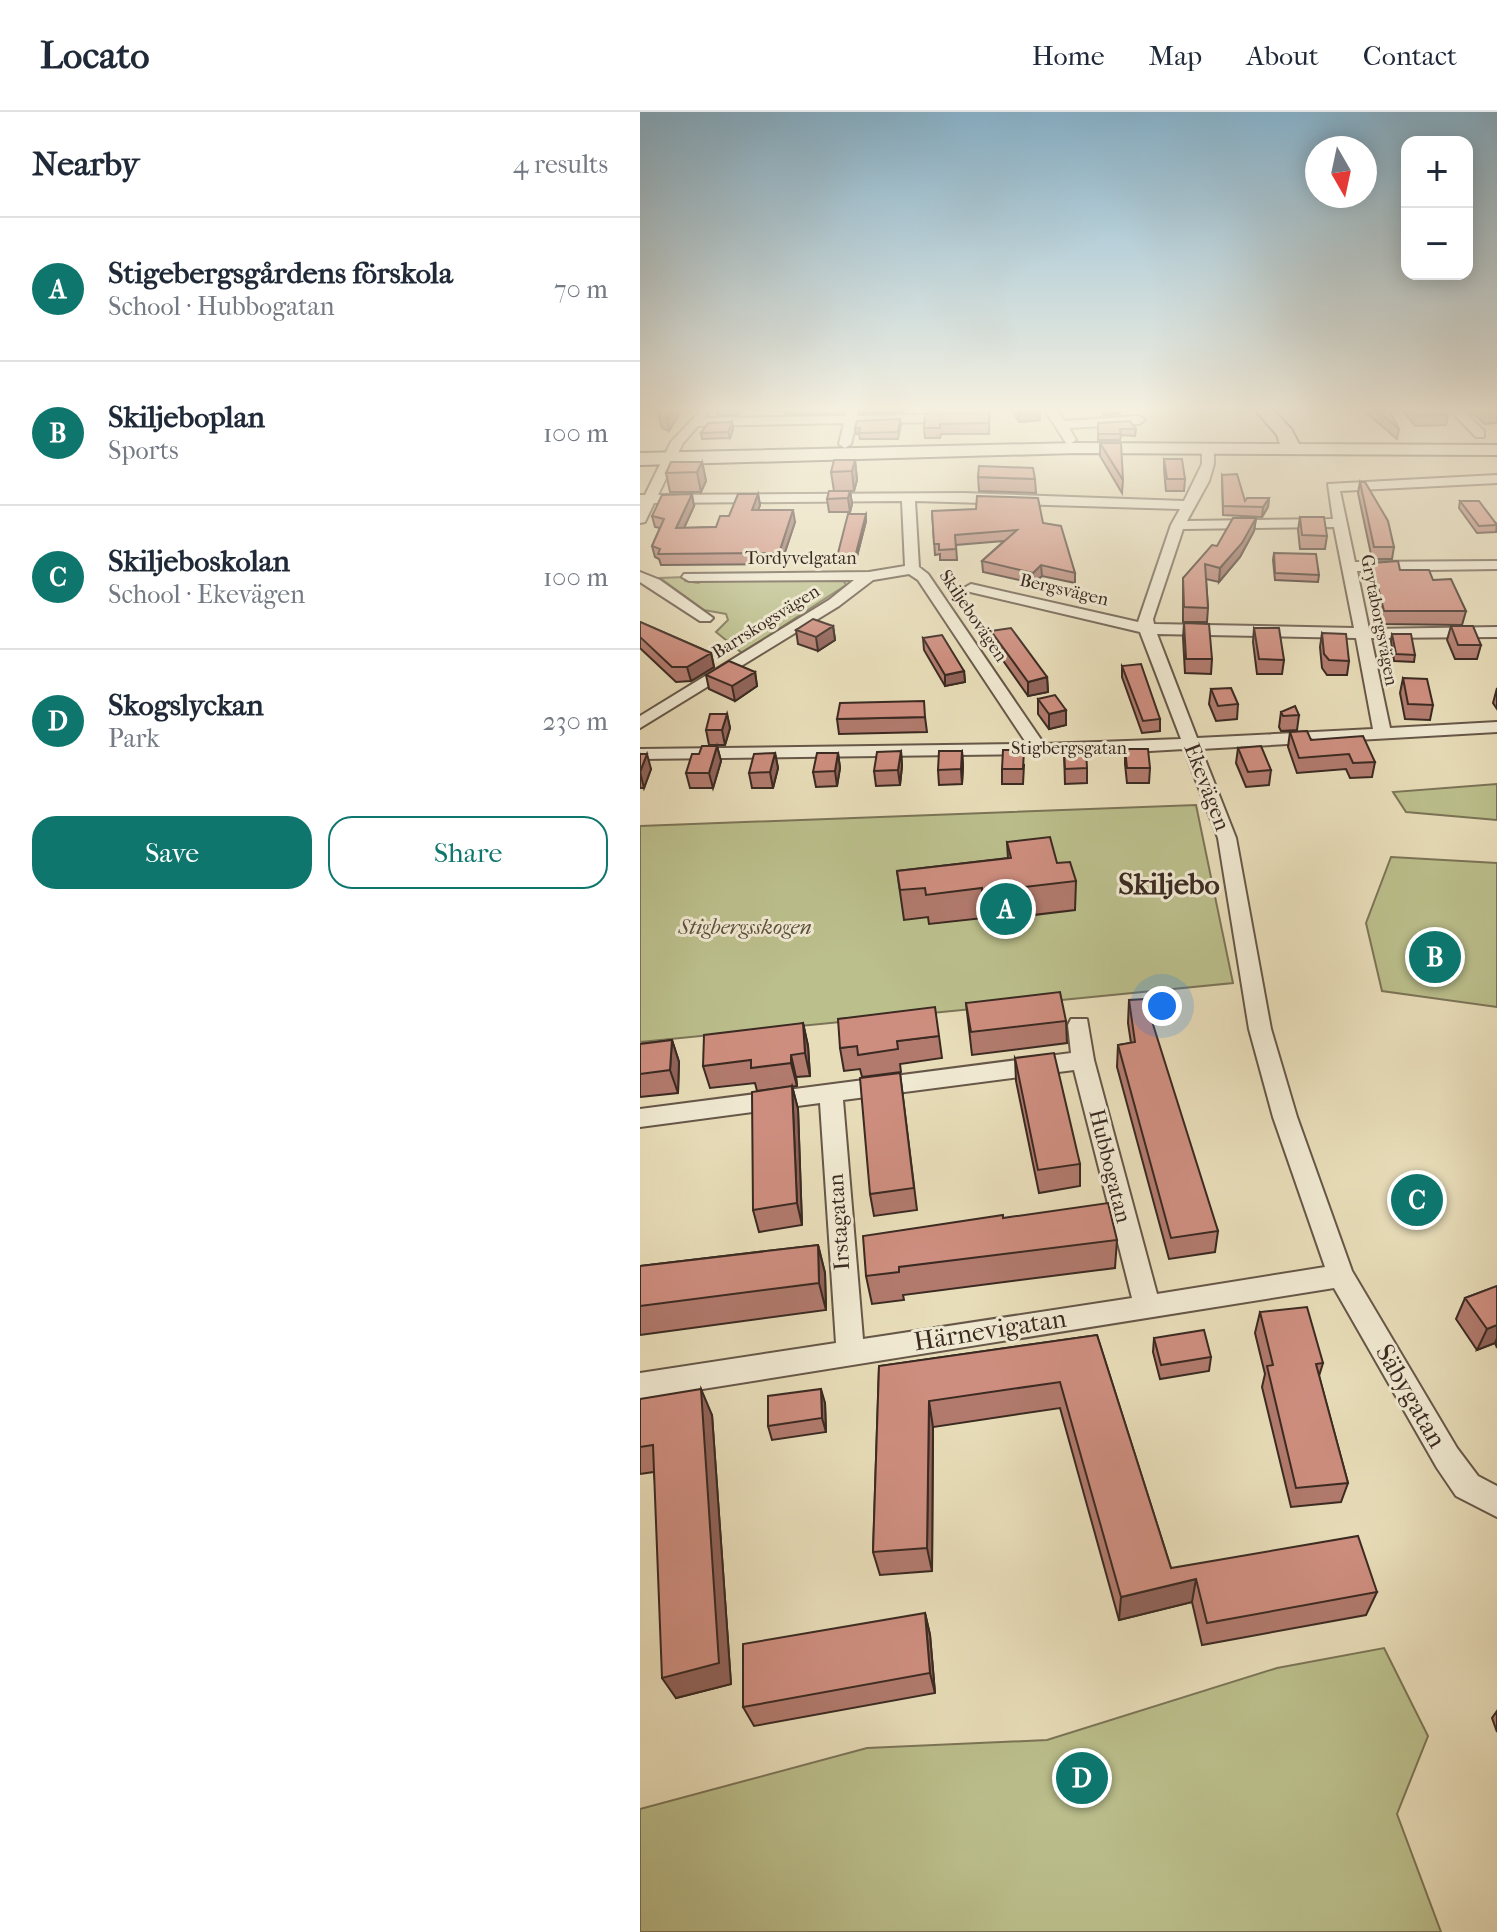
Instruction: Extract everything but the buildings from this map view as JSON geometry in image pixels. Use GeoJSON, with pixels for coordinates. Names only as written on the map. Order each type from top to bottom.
{"type":"FeatureCollection","features":[{"type":"Feature","properties":{"kind":"street"},"geometry":{"type":"LineString","coordinates":[[1147,629],[1145,619],[1178,525],[1194,492]]}},
{"type":"Feature","properties":{"kind":"street","name":"Grytaborgsvägen"},"geometry":{"type":"LineString","coordinates":[[1334,492],[1383,734]]}},
{"type":"Feature","properties":{"kind":"street","name":"Skiljebovägen"},"geometry":{"type":"LineString","coordinates":[[908,497],[912,569],[923,577],[1038,748]]}},
{"type":"Feature","properties":{"kind":"street"},"geometry":{"type":"LineString","coordinates":[[640,519],[645,498],[1073,499],[1188,505]]}},
{"type":"Feature","properties":{"kind":"street"},"geometry":{"type":"LineString","coordinates":[[1178,525],[1341,523]]}},
{"type":"Feature","properties":{"kind":"street"},"geometry":{"type":"LineString","coordinates":[[1351,566],[1421,568],[1497,565]]}},
{"type":"Feature","properties":{"kind":"street","name":"Tordyvelgatan"},"geometry":{"type":"LineString","coordinates":[[689,577],[869,576],[912,569]]}},
{"type":"Feature","properties":{"kind":"street"},"geometry":{"type":"LineString","coordinates":[[640,576],[705,618]]}},
{"type":"Feature","properties":{"kind":"street","name":"Barrskogsvägen"},"geometry":{"type":"LineString","coordinates":[[640,723],[834,603],[869,576]]}},
{"type":"Feature","properties":{"kind":"street","name":"Bergsvägen"},"geometry":{"type":"LineString","coordinates":[[971,588],[1147,629],[1497,632]]}},
{"type":"Feature","properties":{"kind":"street","name":"Ekevägen"},"geometry":{"type":"LineString","coordinates":[[1147,629],[1227,838],[1260,1029],[1285,1117],[1341,1275]]}},
{"type":"Feature","properties":{"kind":"street","name":"Stigbergsgatan"},"geometry":{"type":"LineString","coordinates":[[640,754],[1192,746],[1497,727]]}},
{"type":"Feature","properties":{"kind":"street","name":"Hubbogatan"},"geometry":{"type":"LineString","coordinates":[[1079,1025],[1083,1060],[1147,1306]]}},
{"type":"Feature","properties":{"kind":"street"},"geometry":{"type":"LineString","coordinates":[[640,1118],[1083,1060]]}},
{"type":"Feature","properties":{"kind":"street","name":"Irstagatan"},"geometry":{"type":"LineString","coordinates":[[831,1093],[850,1352]]}},
{"type":"Feature","properties":{"kind":"street","name":"Härnevigatan"},"geometry":{"type":"LineString","coordinates":[[640,1386],[1341,1275]]}},
{"type":"Feature","properties":{"kind":"street","name":"Säbygatan"},"geometry":{"type":"LineString","coordinates":[[1341,1275],[1447,1458],[1467,1486],[1497,1502]]}},
{"type":"Feature","properties":{"kind":"green space"},"geometry":{"type":"Polygon","coordinates":[[[685,577],[685,581],[698,583],[710,578],[842,578],[846,585],[742,653],[716,632],[728,620],[726,614],[704,610],[660,578],[685,577]]]}},
{"type":"Feature","properties":{"kind":"green space"},"geometry":{"type":"Polygon","coordinates":[[[1497,784],[1497,820],[1406,812],[1393,792],[1497,784]]]}},
{"type":"Feature","properties":{"kind":"green space","name":"Stigbergsskogen"},"geometry":{"type":"Polygon","coordinates":[[[1196,805],[1233,983],[640,1042],[640,826],[1196,805]]]}},
{"type":"Feature","properties":{"kind":"green space"},"geometry":{"type":"Polygon","coordinates":[[[1391,857],[1497,863],[1497,1007],[1382,991],[1366,923],[1391,857]]]}},
{"type":"Feature","properties":{"kind":"green space"},"geometry":{"type":"Polygon","coordinates":[[[1384,1648],[1428,1736],[1397,1814],[1441,1932],[640,1932],[640,1809],[867,1748],[1047,1740],[1277,1668],[1384,1648]]]}},
{"type":"Feature","properties":{"kind":"place","name":"Stigebergsgårdens förskola"},"geometry":{"type":"Point","coordinates":[1006,909]}},
{"type":"Feature","properties":{"kind":"place","name":"Skiljeboplan"},"geometry":{"type":"Point","coordinates":[1435,957]}},
{"type":"Feature","properties":{"kind":"place","name":"Skiljeboskolan"},"geometry":{"type":"Point","coordinates":[1417,1200]}},
{"type":"Feature","properties":{"kind":"place","name":"Skogslyckan"},"geometry":{"type":"Point","coordinates":[1082,1778]}},
{"type":"Feature","properties":{"kind":"district","name":"Skiljebo"},"geometry":{"type":"Point","coordinates":[1169,884]}}]}
